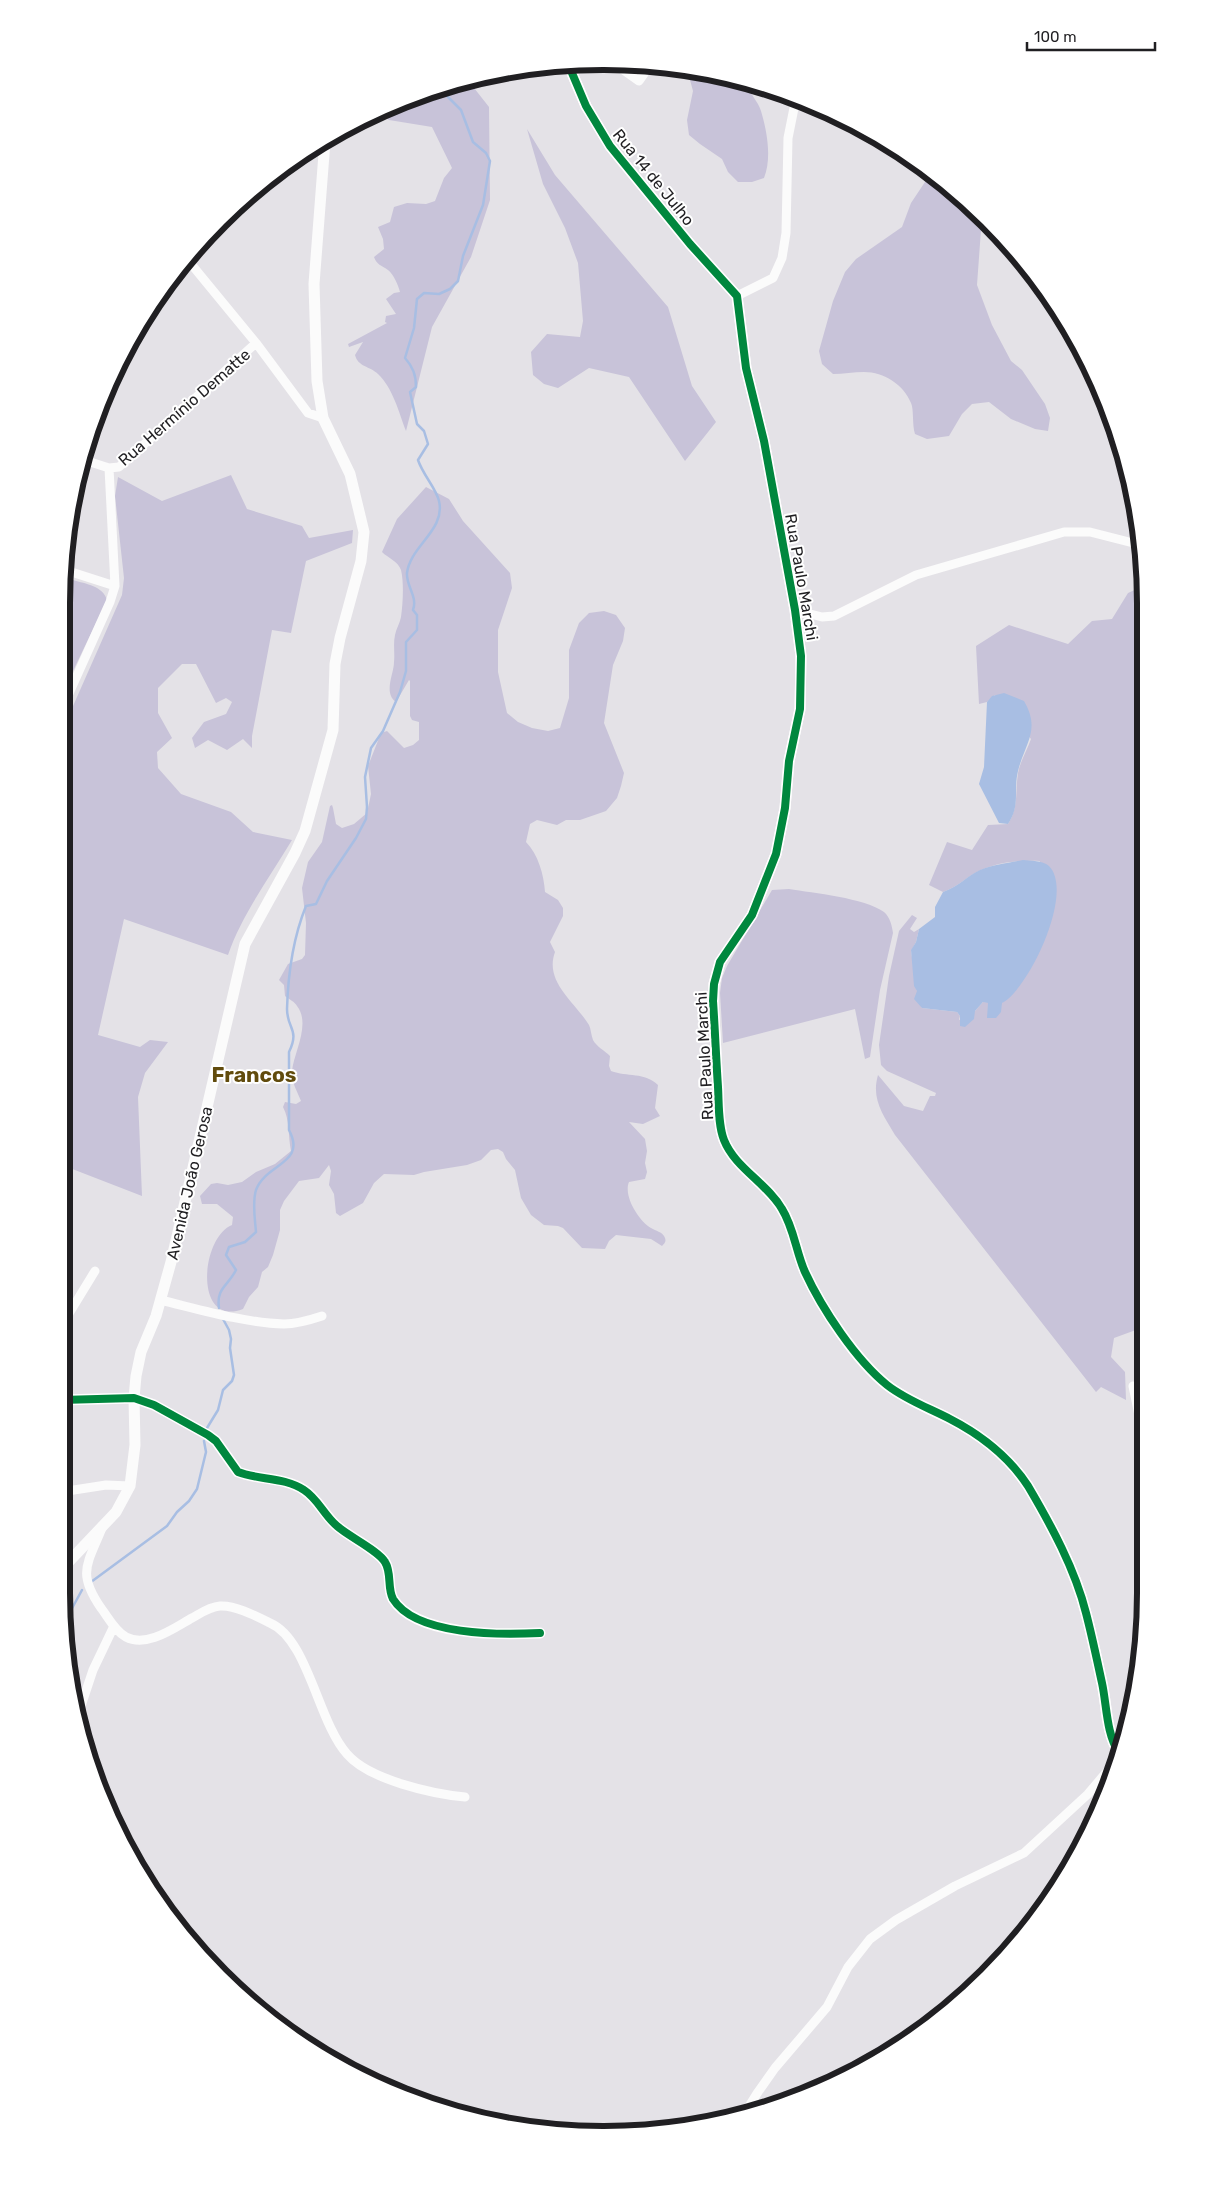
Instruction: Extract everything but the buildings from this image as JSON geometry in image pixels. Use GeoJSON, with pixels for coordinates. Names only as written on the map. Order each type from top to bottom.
{"type":"FeatureCollection","features":[{"type":"Feature","properties":{"kind":"street","name":"Rua 14 de Julho"},"geometry":{"type":"LineString","coordinates":[[572,71],[586,106],[610,146],[690,244],[737,296]]}},
{"type":"Feature","properties":{"kind":"street"},"geometry":{"type":"LineString","coordinates":[[624,71],[639,81],[642,80],[644,72]]}},
{"type":"Feature","properties":{"kind":"street"},"geometry":{"type":"LineString","coordinates":[[737,296],[773,278],[782,258],[786,234],[788,138],[794,106]]}},
{"type":"Feature","properties":{"kind":"street","name":"Avenida João Gerosa"},"geometry":{"type":"LineString","coordinates":[[70,1561],[116,1512],[130,1486],[135,1445],[134,1398],[142,1352],[171,1262],[245,944],[305,831],[333,730],[335,664],[340,638],[361,561],[364,532],[350,474],[323,418],[317,381],[314,284],[324,149]]}},
{"type":"Feature","properties":{"kind":"street"},"geometry":{"type":"LineString","coordinates":[[191,265],[256,343],[308,413],[323,418]]}},
{"type":"Feature","properties":{"kind":"street","name":"Rua Paulo Marchi"},"geometry":{"type":"LineString","coordinates":[[737,296],[745,360],[764,442],[795,610],[801,656],[800,709],[789,761],[785,808],[776,854],[752,915],[720,962],[714,984],[713,1001],[719,1112],[724,1140],[732,1154],[768,1189],[783,1210],[805,1272],[832,1319],[858,1355],[886,1384],[909,1400],[952,1420],[971,1432],[996,1450],[1019,1473],[1044,1514],[1075,1580],[1085,1610],[1112,1739],[1115,1745]]}},
{"type":"Feature","properties":{"kind":"street","name":"Rua Hermínio Dematte"},"geometry":{"type":"LineString","coordinates":[[89,462],[109,468],[119,467],[256,343]]}},
{"type":"Feature","properties":{"kind":"street"},"geometry":{"type":"LineString","coordinates":[[70,691],[110,602],[115,586],[109,468]]}},
{"type":"Feature","properties":{"kind":"street"},"geometry":{"type":"LineString","coordinates":[[795,610],[822,617],[834,616],[916,575],[1064,532],[1090,532],[1133,543]]}},
{"type":"Feature","properties":{"kind":"street"},"geometry":{"type":"LineString","coordinates":[[71,572],[115,586]]}},
{"type":"Feature","properties":{"kind":"street"},"geometry":{"type":"LineString","coordinates":[[70,1312],[95,1271]]}},
{"type":"Feature","properties":{"kind":"street"},"geometry":{"type":"LineString","coordinates":[[160,1300],[231,1316],[285,1324],[303,1322],[322,1316]]}},
{"type":"Feature","properties":{"kind":"street"},"geometry":{"type":"LineString","coordinates":[[1133,1386],[1137,1406]]}},
{"type":"Feature","properties":{"kind":"street"},"geometry":{"type":"LineString","coordinates":[[70,1400],[134,1398],[154,1405],[216,1441],[238,1472],[295,1485],[308,1493],[336,1526],[382,1558],[388,1572],[392,1597],[407,1614],[450,1629],[466,1632],[509,1635],[540,1633]]}},
{"type":"Feature","properties":{"kind":"street"},"geometry":{"type":"LineString","coordinates":[[70,1491],[106,1485],[130,1486]]}},
{"type":"Feature","properties":{"kind":"street"},"geometry":{"type":"LineString","coordinates":[[103,1526],[85,1575],[92,1595],[114,1626],[125,1636],[138,1640],[150,1638],[169,1631],[209,1609],[219,1606],[228,1607],[272,1624],[287,1636],[294,1646],[333,1736],[348,1756],[362,1766],[402,1784],[434,1794],[465,1797]]}},
{"type":"Feature","properties":{"kind":"street"},"geometry":{"type":"LineString","coordinates":[[82,1704],[93,1670],[114,1626]]}},
{"type":"Feature","properties":{"kind":"street"},"geometry":{"type":"LineString","coordinates":[[750,2106],[775,2068],[827,2007],[848,1967],[870,1939],[896,1920],[955,1886],[1024,1853],[1088,1794],[1105,1774]]}},
{"type":"Feature","properties":{"kind":"shaded area"},"geometry":{"type":"Polygon","coordinates":[[[689,77],[749,90],[760,107],[768,144],[768,162],[764,178],[752,182],[738,182],[728,172],[722,159],[689,135],[687,120],[693,91],[689,77]]]}},
{"type":"Feature","properties":{"kind":"shaded area"},"geometry":{"type":"Polygon","coordinates":[[[473,86],[489,107],[490,200],[471,257],[432,327],[406,431],[388,386],[375,371],[361,364],[355,355],[363,342],[349,347],[348,344],[387,323],[385,322],[386,316],[396,314],[386,299],[394,293],[400,292],[398,286],[390,272],[378,263],[374,257],[384,249],[383,239],[378,227],[390,222],[394,207],[407,203],[426,204],[435,201],[444,178],[452,168],[432,127],[389,120],[385,117],[432,98],[473,86]]]}},
{"type":"Feature","properties":{"kind":"shaded area"},"geometry":{"type":"Polygon","coordinates":[[[527,129],[555,175],[668,307],[692,386],[716,422],[685,461],[629,377],[589,368],[558,388],[544,384],[533,375],[531,352],[547,334],[580,337],[583,321],[578,263],[565,228],[543,184],[527,129]]]}},
{"type":"Feature","properties":{"kind":"shaded area"},"geometry":{"type":"Polygon","coordinates":[[[927,179],[981,226],[977,285],[992,325],[1011,361],[1022,370],[1045,404],[1050,418],[1048,431],[1035,429],[1011,419],[989,402],[972,404],[962,414],[949,436],[927,439],[915,434],[911,403],[898,385],[879,374],[860,372],[833,374],[822,364],[819,351],[833,301],[845,272],[856,259],[902,227],[911,203],[927,179]]]}},
{"type":"Feature","properties":{"kind":"shaded area"},"geometry":{"type":"Polygon","coordinates":[[[231,475],[247,509],[302,526],[309,538],[353,530],[352,543],[306,561],[291,633],[272,630],[252,736],[252,748],[243,739],[227,750],[208,740],[195,748],[192,738],[204,722],[226,714],[232,702],[226,698],[216,703],[196,664],[182,664],[158,688],[158,713],[172,738],[157,752],[158,768],[181,794],[231,812],[253,832],[292,840],[249,910],[228,955],[124,919],[98,1035],[140,1047],[150,1040],[168,1042],[145,1073],[138,1097],[142,1196],[70,1168],[70,713],[122,595],[124,578],[115,496],[118,477],[162,501],[231,475]]]}},
{"type":"Feature","properties":{"kind":"shaded area"},"geometry":{"type":"Polygon","coordinates":[[[426,487],[449,499],[463,521],[510,573],[512,588],[498,630],[498,672],[507,713],[518,722],[532,728],[548,731],[560,728],[569,698],[569,650],[579,623],[589,613],[604,611],[616,615],[625,628],[623,641],[613,665],[604,723],[624,773],[617,798],[606,811],[580,820],[566,820],[557,825],[537,820],[530,824],[526,842],[534,852],[540,865],[545,892],[558,900],[563,908],[563,916],[550,942],[555,952],[553,963],[557,982],[589,1025],[594,1042],[610,1056],[609,1066],[611,1071],[642,1076],[658,1085],[655,1108],[660,1116],[643,1124],[629,1122],[645,1139],[647,1172],[645,1179],[629,1182],[628,1194],[637,1214],[646,1225],[663,1235],[665,1242],[662,1246],[651,1239],[616,1235],[609,1241],[605,1249],[582,1248],[563,1228],[544,1225],[531,1215],[521,1198],[515,1170],[503,1152],[498,1149],[491,1150],[481,1160],[467,1165],[414,1175],[384,1174],[374,1183],[363,1203],[340,1216],[336,1213],[334,1194],[329,1185],[331,1171],[329,1165],[319,1178],[299,1181],[284,1201],[280,1210],[280,1230],[273,1255],[268,1267],[262,1272],[258,1287],[249,1297],[243,1309],[227,1311],[216,1306],[210,1294],[207,1279],[208,1262],[213,1246],[221,1233],[232,1225],[233,1217],[217,1204],[202,1204],[200,1196],[211,1184],[228,1185],[242,1182],[256,1172],[275,1164],[291,1151],[288,1123],[283,1107],[285,1102],[296,1104],[301,1101],[293,1082],[292,1071],[302,1029],[302,1021],[301,1013],[297,1006],[285,996],[284,985],[279,980],[288,964],[302,959],[305,955],[306,923],[302,888],[308,862],[322,842],[330,806],[332,805],[336,824],[342,828],[354,824],[367,813],[371,794],[368,766],[381,733],[387,731],[404,748],[413,745],[419,740],[419,722],[412,720],[410,716],[410,681],[396,702],[390,694],[390,683],[394,667],[394,638],[402,612],[403,581],[400,567],[382,552],[397,519],[426,487]]]}},
{"type":"Feature","properties":{"kind":"shaded area"},"geometry":{"type":"Polygon","coordinates":[[[73,580],[88,584],[102,592],[107,600],[70,677],[70,604],[70,588],[73,580]]]}},
{"type":"Feature","properties":{"kind":"shaded area"},"geometry":{"type":"Polygon","coordinates":[[[1137,589],[1137,1330],[1114,1338],[1111,1357],[1125,1372],[1126,1400],[1101,1387],[1096,1392],[895,1135],[879,1106],[876,1084],[878,1075],[904,1106],[923,1111],[930,1096],[935,1096],[936,1093],[887,1071],[881,1065],[879,1045],[889,976],[899,931],[912,915],[917,918],[910,929],[914,932],[919,929],[916,942],[911,951],[917,991],[922,1008],[957,1012],[960,1016],[959,1020],[975,1011],[983,1002],[1002,1003],[1040,861],[1010,862],[988,867],[943,892],[929,885],[947,842],[972,850],[988,825],[1008,824],[1014,812],[1019,769],[1031,739],[995,695],[987,702],[979,704],[976,646],[1009,625],[1068,644],[1092,621],[1112,619],[1128,593],[1137,589]]]}},
{"type":"Feature","properties":{"kind":"shaded area"},"geometry":{"type":"Polygon","coordinates":[[[789,889],[865,903],[884,912],[889,919],[893,933],[880,990],[870,1057],[865,1059],[855,1009],[723,1043],[720,993],[722,978],[727,966],[772,890],[789,889]]]}},
{"type":"Feature","properties":{"kind":"water"},"geometry":{"type":"Polygon","coordinates":[[[1004,693],[1024,701],[1031,720],[1030,736],[1018,771],[1016,804],[1008,824],[999,823],[979,784],[984,767],[987,702],[992,696],[1004,693]]]}},
{"type":"Feature","properties":{"kind":"water"},"geometry":{"type":"Polygon","coordinates":[[[1023,860],[1046,864],[1056,879],[1053,917],[1036,960],[1024,979],[1013,994],[1002,1003],[1001,1012],[996,1018],[987,1018],[988,1003],[983,1002],[975,1011],[974,1019],[965,1027],[960,1026],[960,1016],[957,1012],[922,1008],[914,999],[917,991],[914,986],[911,950],[916,942],[919,929],[935,917],[935,907],[943,892],[980,870],[1023,860]]]}},
{"type":"Feature","properties":{"kind":"waterway"},"geometry":{"type":"LineString","coordinates":[[219,1308],[221,1291],[236,1270],[226,1255],[229,1247],[245,1242],[256,1232],[254,1206],[256,1190],[261,1181],[283,1163],[293,1150],[293,1141],[289,1130],[289,1052],[293,1034],[287,1009],[290,970],[295,944],[306,906],[316,904],[327,881],[356,838],[366,819],[365,777],[371,748],[383,731],[400,692],[406,671],[406,642],[417,630],[417,615],[413,610],[414,601],[407,573],[414,554],[433,529],[440,511],[437,496],[418,460],[428,444],[424,431],[417,424],[410,392],[416,387],[414,371],[405,358],[414,328],[417,299],[424,293],[439,294],[450,289],[458,281],[463,256],[483,205],[490,161],[486,153],[473,142],[461,110],[445,94]]}},
{"type":"Feature","properties":{"kind":"waterway"},"geometry":{"type":"LineString","coordinates":[[207,1428],[218,1410],[223,1390],[232,1381],[234,1375],[230,1348],[231,1339],[223,1319]]}},
{"type":"Feature","properties":{"kind":"waterway"},"geometry":{"type":"LineString","coordinates":[[91,1582],[167,1526],[177,1512],[189,1501],[197,1489],[206,1452],[204,1441]]}},
{"type":"Feature","properties":{"kind":"waterway"},"geometry":{"type":"LineString","coordinates":[[71,1611],[82,1590]]}},
{"type":"Feature","properties":{"kind":"cycle path"},"geometry":{"type":"LineString","coordinates":[[572,71],[586,106],[610,146],[690,244],[737,296],[746,368],[764,441],[795,610],[801,656],[800,709],[789,761],[785,808],[776,854],[752,915],[720,962],[714,984],[713,1001],[719,1114],[722,1134],[729,1150],[736,1159],[768,1191],[782,1209],[812,1286],[830,1317],[864,1362],[894,1390],[961,1425],[994,1448],[1028,1486],[1062,1548],[1076,1580],[1090,1630],[1102,1683],[1109,1728],[1115,1745]]}},
{"type":"Feature","properties":{"kind":"cycle path"},"geometry":{"type":"LineString","coordinates":[[70,1400],[134,1398],[154,1405],[216,1441],[238,1472],[288,1483],[304,1490],[337,1526],[382,1558],[387,1566],[393,1599],[404,1611],[420,1620],[439,1627],[461,1631],[504,1634],[540,1633]]}},
{"type":"Feature","properties":{"kind":"district","name":"Francos"},"geometry":{"type":"Point","coordinates":[254,1075]}}]}
